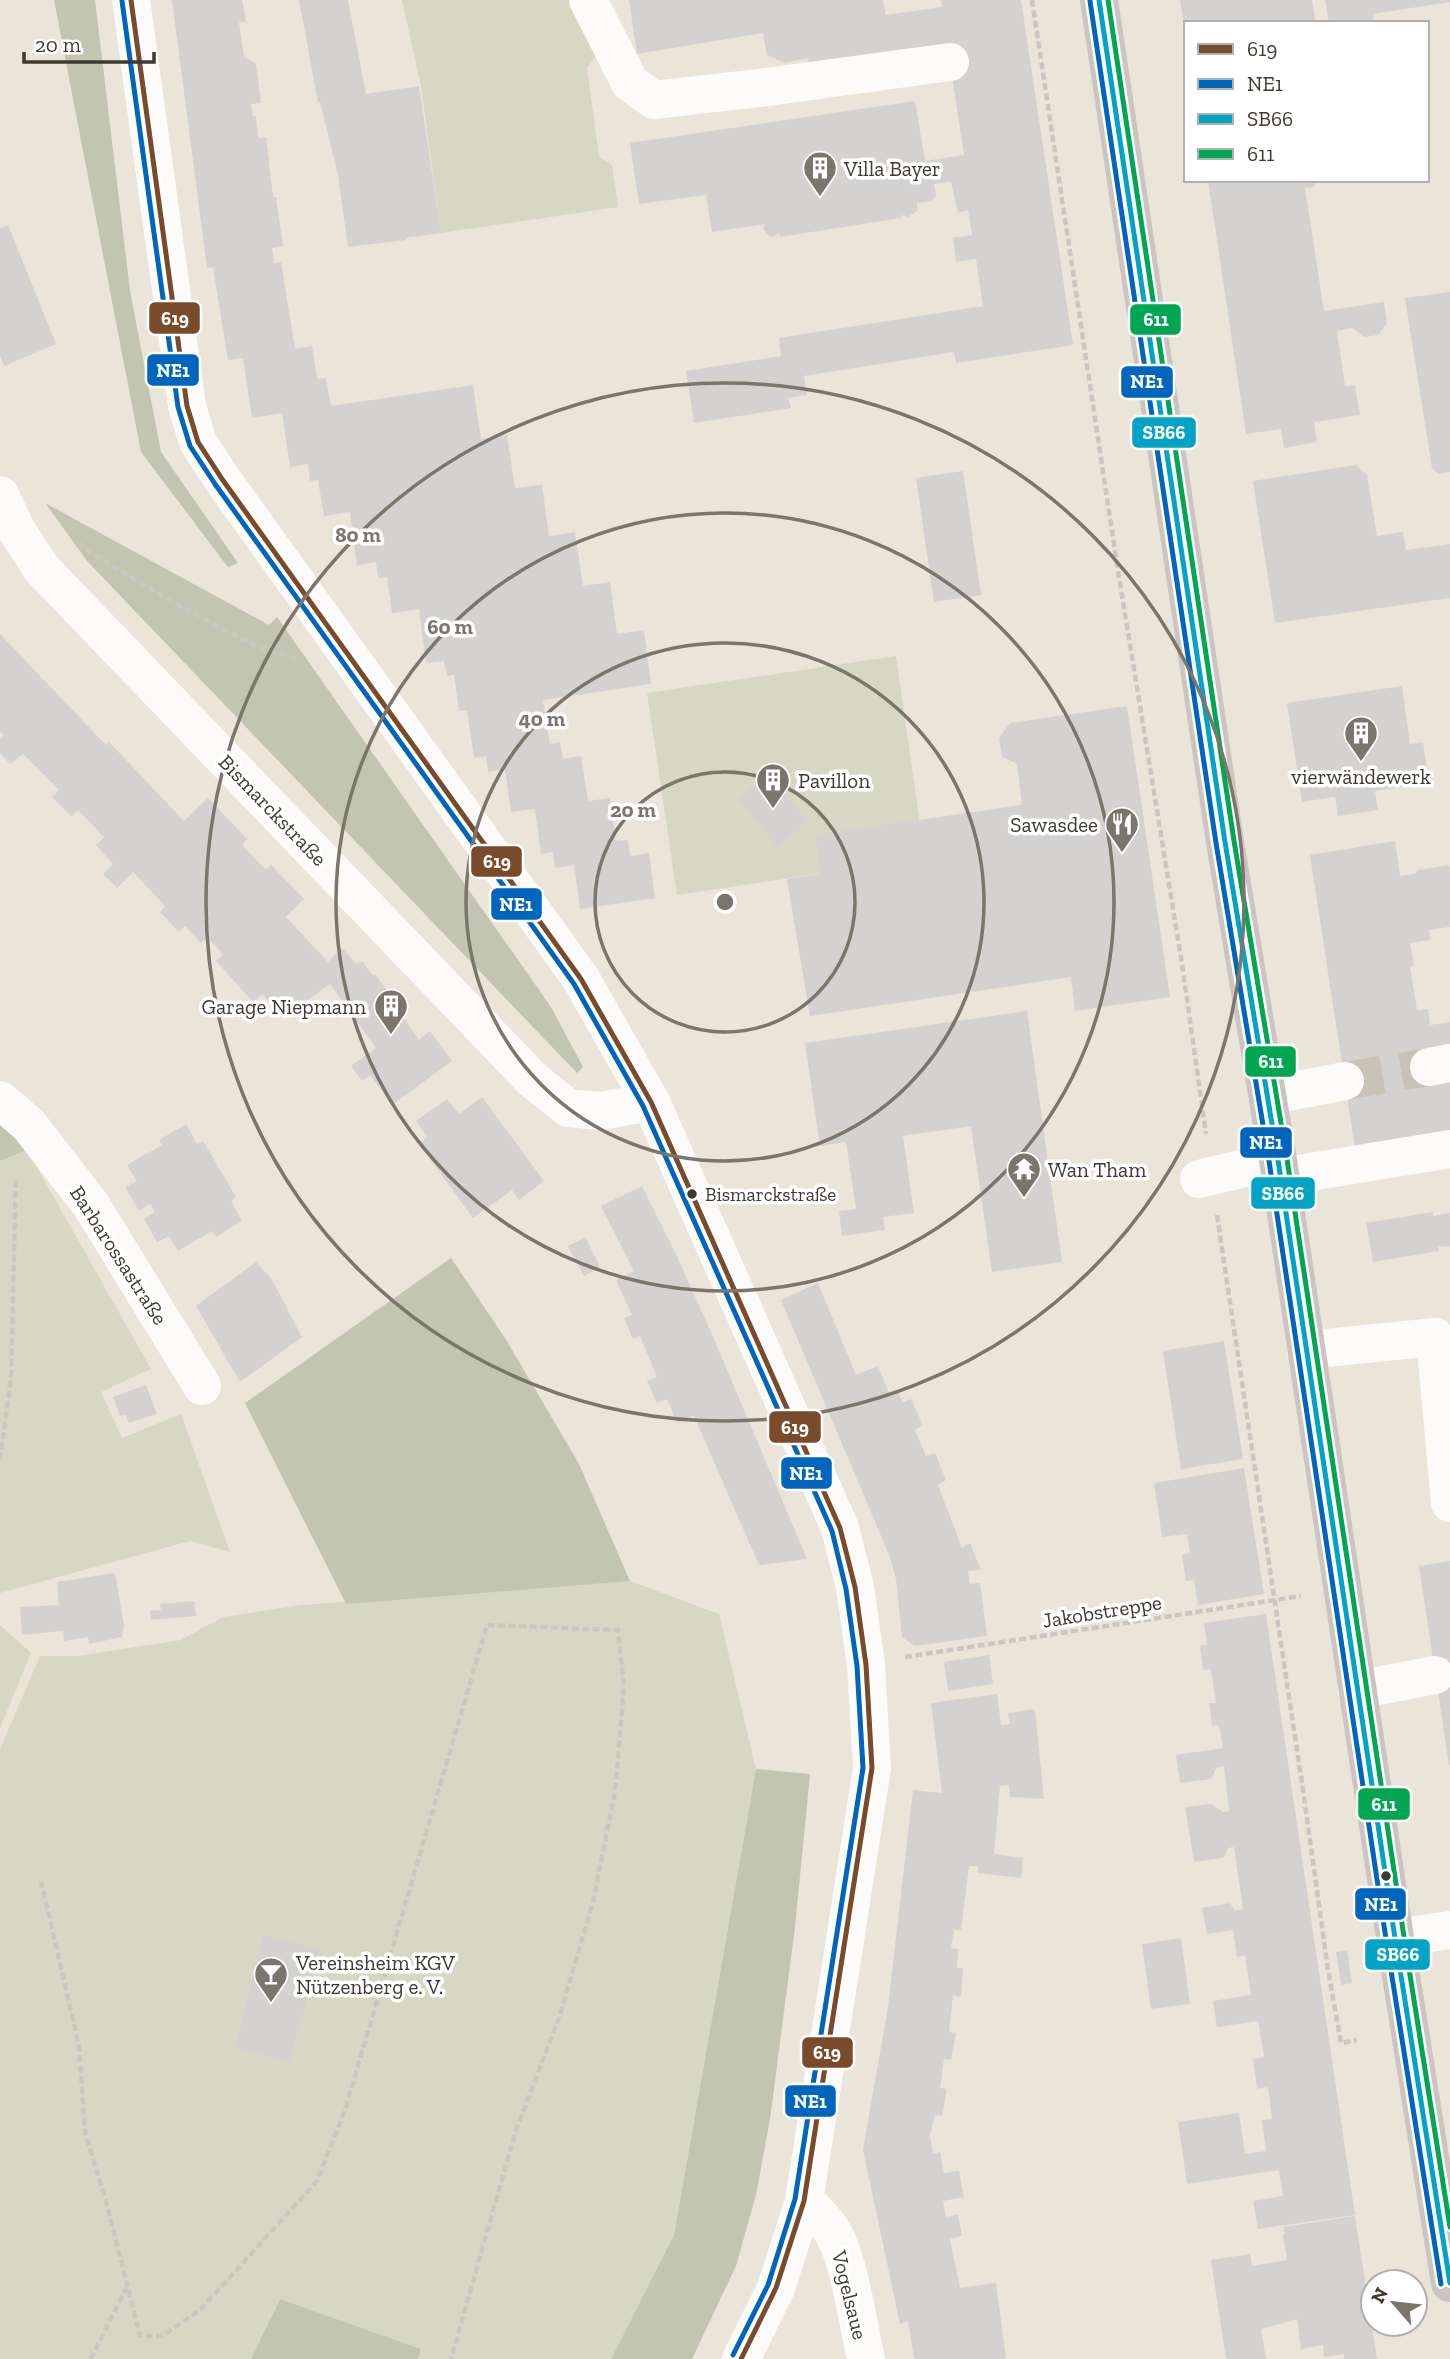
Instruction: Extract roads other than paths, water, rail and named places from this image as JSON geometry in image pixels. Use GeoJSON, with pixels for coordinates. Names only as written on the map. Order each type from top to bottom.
{"type":"FeatureCollection","features":[{"type":"Feature","properties":{"kind":"main road"},"geometry":{"type":"LineString","coordinates":[[1099,0],[1219,802],[1279,1168],[1450,2283]]}},
{"type":"Feature","properties":{"kind":"street"},"geometry":{"type":"LineString","coordinates":[[131,0],[187,406],[198,442],[475,834],[581,979],[651,1102],[841,1528],[855,1587],[866,1663],[872,1768],[804,2201],[776,2288],[741,2359]]}},
{"type":"Feature","properties":{"kind":"street"},"geometry":{"type":"LineString","coordinates":[[588,0],[630,83],[653,100],[767,88],[950,62]]}},
{"type":"Feature","properties":{"kind":"street","name":"Bismarckstraße"},"geometry":{"type":"LineString","coordinates":[[0,495],[16,529],[41,568],[532,1079],[568,1108],[600,1111],[651,1102]]}},
{"type":"Feature","properties":{"kind":"street"},"geometry":{"type":"LineString","coordinates":[[1267,1096],[1345,1081]]}},
{"type":"Feature","properties":{"kind":"street","name":"Barbarossastraße"},"geometry":{"type":"LineString","coordinates":[[0,1100],[29,1125],[91,1205],[202,1386]]}},
{"type":"Feature","properties":{"kind":"street"},"geometry":{"type":"LineString","coordinates":[[1205,1177],[1450,1149]]}},
{"type":"Feature","properties":{"kind":"street"},"geometry":{"type":"LineString","coordinates":[[1306,1350],[1442,1336],[1449,1481]]}},
{"type":"Feature","properties":{"kind":"street"},"geometry":{"type":"LineString","coordinates":[[1357,1690],[1435,1675]]}},
{"type":"Feature","properties":{"kind":"street"},"geometry":{"type":"LineString","coordinates":[[1395,1938],[1450,1930]]}},
{"type":"Feature","properties":{"kind":"street","name":"Vogelsaue"},"geometry":{"type":"LineString","coordinates":[[804,2201],[834,2233],[845,2264],[866,2359]]}},
{"type":"Feature","properties":{"kind":"tunnel"},"geometry":{"type":"LineString","coordinates":[[1345,1081],[1429,1067]]}},
{"type":"Feature","properties":{"kind":"place","name":"Villa Bayer"},"geometry":{"type":"Point","coordinates":[820,198]}},
{"type":"Feature","properties":{"kind":"place","name":"vierwändewerk"},"geometry":{"type":"Point","coordinates":[1361,763]}},
{"type":"Feature","properties":{"kind":"place","name":"Pavillon"},"geometry":{"type":"Point","coordinates":[773,810]}},
{"type":"Feature","properties":{"kind":"place","name":"Sawasdee"},"geometry":{"type":"Point","coordinates":[1122,854]}},
{"type":"Feature","properties":{"kind":"place","name":"Garage Niepmann"},"geometry":{"type":"Point","coordinates":[391,1036]}},
{"type":"Feature","properties":{"kind":"place","name":"Bismarckstraße"},"geometry":{"type":"Point","coordinates":[692,1194]}},
{"type":"Feature","properties":{"kind":"place","name":"Wan Tham"},"geometry":{"type":"Point","coordinates":[1024,1199]}},
{"type":"Feature","properties":{"kind":"place","name":"Vereinsheim KGV Nützenberg e. V."},"geometry":{"type":"Point","coordinates":[271,2004]}}]}
